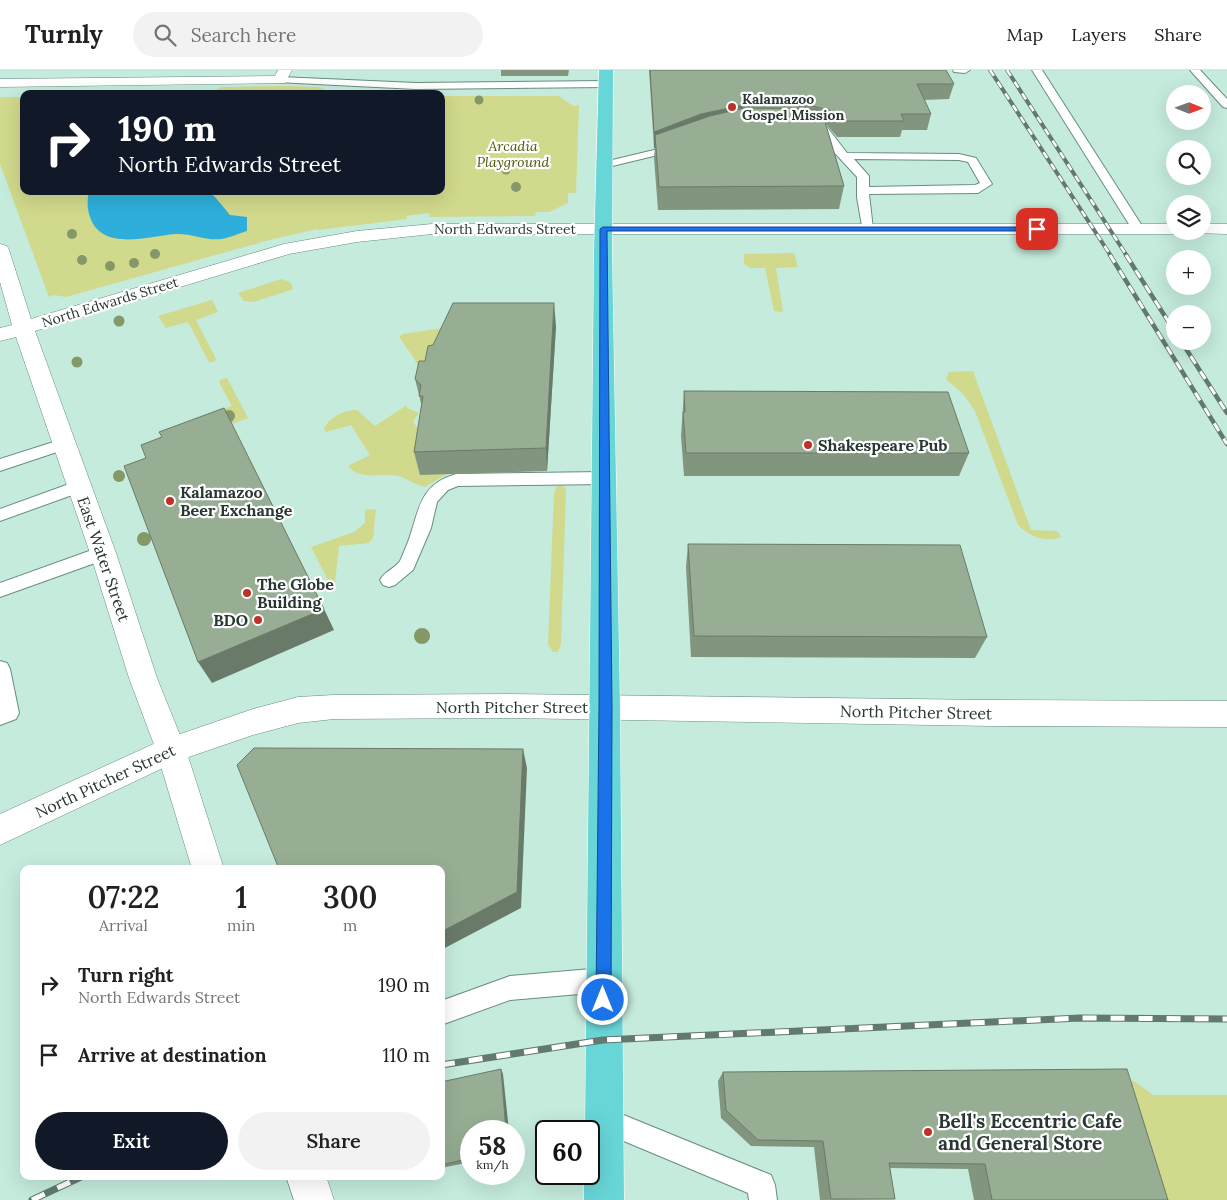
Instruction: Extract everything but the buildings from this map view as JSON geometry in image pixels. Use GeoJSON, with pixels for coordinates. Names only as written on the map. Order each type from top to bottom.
{"type":"FeatureCollection","features":[{"type":"Feature","properties":{"kind":"main road"},"geometry":{"type":"LineString","coordinates":[[604,1200],[603,980],[606,707],[603,229],[606,77]]}},
{"type":"Feature","properties":{"kind":"street"},"geometry":{"type":"LineString","coordinates":[[0,83],[283,75]]}},
{"type":"Feature","properties":{"kind":"street","name":"North Edwards Street"},"geometry":{"type":"LineString","coordinates":[[0,335],[284,250],[332,239],[383,232],[432,229],[1166,229]]}},
{"type":"Feature","properties":{"kind":"street"},"geometry":{"type":"LineString","coordinates":[[1211,229],[1227,229]]}},
{"type":"Feature","properties":{"kind":"street","name":"East Water Street"},"geometry":{"type":"LineString","coordinates":[[0,250],[33,359],[66,444],[143,678],[171,750],[207,865]]}},
{"type":"Feature","properties":{"kind":"street","name":"North Pitcher Street"},"geometry":{"type":"LineString","coordinates":[[0,830],[171,750],[253,722],[298,710],[334,707],[606,707],[993,713],[1227,714]]}},
{"type":"Feature","properties":{"kind":"street"},"geometry":{"type":"LineString","coordinates":[[307,1180],[314,1200]]}},
{"type":"Feature","properties":{"kind":"lane"},"geometry":{"type":"LineString","coordinates":[[958,70],[965,70]]}},
{"type":"Feature","properties":{"kind":"lane"},"geometry":{"type":"LineString","coordinates":[[1037,70],[1138,229]]}},
{"type":"Feature","properties":{"kind":"lane"},"geometry":{"type":"LineString","coordinates":[[1195,70],[1227,105]]}},
{"type":"Feature","properties":{"kind":"lane"},"geometry":{"type":"LineString","coordinates":[[283,75],[422,86],[606,77]]}},
{"type":"Feature","properties":{"kind":"lane"},"geometry":{"type":"LineString","coordinates":[[809,126],[823,129],[829,142],[846,156],[863,176],[867,229]]}},
{"type":"Feature","properties":{"kind":"lane"},"geometry":{"type":"LineString","coordinates":[[604,165],[658,152],[689,139]]}},
{"type":"Feature","properties":{"kind":"lane"},"geometry":{"type":"LineString","coordinates":[[846,156],[959,157],[972,160],[986,184],[978,188],[863,191]]}},
{"type":"Feature","properties":{"kind":"lane"},"geometry":{"type":"LineString","coordinates":[[0,466],[66,444]]}},
{"type":"Feature","properties":{"kind":"lane"},"geometry":{"type":"LineString","coordinates":[[389,580],[407,566],[422,528],[429,500],[442,486],[456,480],[604,478]]}},
{"type":"Feature","properties":{"kind":"lane"},"geometry":{"type":"LineString","coordinates":[[0,514],[80,486]]}},
{"type":"Feature","properties":{"kind":"lane"},"geometry":{"type":"LineString","coordinates":[[0,590],[103,553]]}},
{"type":"Feature","properties":{"kind":"lane"},"geometry":{"type":"LineString","coordinates":[[0,669],[9,713],[0,716]]}},
{"type":"Feature","properties":{"kind":"lane"},"geometry":{"type":"LineString","coordinates":[[445,1012],[510,988],[603,980]]}},
{"type":"Feature","properties":{"kind":"lane"},"geometry":{"type":"LineString","coordinates":[[604,1120],[761,1185],[763,1200]]}},
{"type":"Feature","properties":{"kind":"green space"},"geometry":{"type":"Polygon","coordinates":[[[286,86],[319,87],[326,90],[216,90],[223,87],[286,86]]]}},
{"type":"Feature","properties":{"kind":"green space","name":"Arcadia Playground"},"geometry":{"type":"Polygon","coordinates":[[[445,96],[559,96],[573,106],[579,105],[576,193],[568,193],[568,203],[549,212],[536,212],[535,216],[429,217],[430,213],[406,216],[407,219],[317,229],[269,240],[66,297],[54,295],[49,297],[0,164],[0,97],[20,97],[20,195],[445,195],[445,96]]]}},
{"type":"Feature","properties":{"kind":"green space"},"geometry":{"type":"Polygon","coordinates":[[[794,253],[798,267],[776,268],[783,312],[774,311],[765,268],[750,268],[744,264],[744,254],[794,253]]]}},
{"type":"Feature","properties":{"kind":"green space"},"geometry":{"type":"Polygon","coordinates":[[[281,279],[290,282],[293,288],[253,302],[244,301],[238,293],[281,279]]]}},
{"type":"Feature","properties":{"kind":"green space"},"geometry":{"type":"Polygon","coordinates":[[[212,300],[218,312],[196,320],[216,359],[214,362],[209,362],[188,322],[166,328],[158,316],[212,300]]]}},
{"type":"Feature","properties":{"kind":"green space"},"geometry":{"type":"Polygon","coordinates":[[[449,327],[441,362],[418,367],[399,337],[403,334],[449,327]]]}},
{"type":"Feature","properties":{"kind":"green space"},"geometry":{"type":"Polygon","coordinates":[[[973,371],[1031,530],[1056,531],[1061,537],[1043,539],[1032,535],[1018,525],[975,411],[963,394],[946,379],[949,372],[973,371]]]}},
{"type":"Feature","properties":{"kind":"green space"},"geometry":{"type":"Polygon","coordinates":[[[227,378],[248,418],[214,431],[208,415],[232,406],[219,382],[227,378]]]}},
{"type":"Feature","properties":{"kind":"green space"},"geometry":{"type":"Polygon","coordinates":[[[407,405],[407,408],[419,413],[413,422],[421,428],[420,474],[447,474],[425,487],[397,476],[367,475],[354,471],[348,466],[370,455],[351,425],[326,432],[324,429],[338,415],[347,411],[357,410],[375,426],[407,405]]]}},
{"type":"Feature","properties":{"kind":"green space"},"geometry":{"type":"Polygon","coordinates":[[[561,485],[566,488],[561,644],[558,652],[553,652],[548,644],[554,494],[557,486],[561,485]]]}},
{"type":"Feature","properties":{"kind":"green space"},"geometry":{"type":"Polygon","coordinates":[[[376,509],[373,538],[369,543],[339,546],[335,582],[329,582],[311,547],[354,532],[365,523],[365,510],[376,509]]]}},
{"type":"Feature","properties":{"kind":"green space"},"geometry":{"type":"Polygon","coordinates":[[[1104,1078],[1134,1081],[1153,1095],[1227,1095],[1227,1200],[1141,1200],[1104,1078]]]}},
{"type":"Feature","properties":{"kind":"water"},"geometry":{"type":"Polygon","coordinates":[[[89,195],[212,195],[230,215],[247,217],[247,231],[221,239],[182,234],[140,239],[115,238],[105,235],[96,228],[88,211],[89,195]]]}},
{"type":"Feature","properties":{"kind":"railway"},"geometry":{"type":"LineString","coordinates":[[990,70],[1111,256]]}},
{"type":"Feature","properties":{"kind":"railway"},"geometry":{"type":"LineString","coordinates":[[1007,70],[1127,256]]}},
{"type":"Feature","properties":{"kind":"railway"},"geometry":{"type":"LineString","coordinates":[[1110,255],[1227,444]]}},
{"type":"Feature","properties":{"kind":"railway"},"geometry":{"type":"LineString","coordinates":[[1126,255],[1166,318]]}},
{"type":"Feature","properties":{"kind":"railway"},"geometry":{"type":"LineString","coordinates":[[1187,350],[1227,413]]}},
{"type":"Feature","properties":{"kind":"railway"},"geometry":{"type":"LineString","coordinates":[[445,1064],[603,1040],[1080,1018],[1227,1019]]}},
{"type":"Feature","properties":{"kind":"railway"},"geometry":{"type":"LineString","coordinates":[[32,1200],[74,1180]]}},
{"type":"Feature","properties":{"kind":"place","name":"Kalamazoo Gospel Mission"},"geometry":{"type":"Point","coordinates":[732,107]}},
{"type":"Feature","properties":{"kind":"place","name":"Shakespeare Pub"},"geometry":{"type":"Point","coordinates":[808,445]}},
{"type":"Feature","properties":{"kind":"place","name":"Kalamazoo Beer Exchange"},"geometry":{"type":"Point","coordinates":[170,501]}},
{"type":"Feature","properties":{"kind":"place","name":"The Globe Building"},"geometry":{"type":"Point","coordinates":[247,593]}},
{"type":"Feature","properties":{"kind":"place","name":"BDO"},"geometry":{"type":"Point","coordinates":[258,620]}},
{"type":"Feature","properties":{"kind":"place","name":"Bell's Eccentric Cafe and General Store"},"geometry":{"type":"Point","coordinates":[928,1132]}},
{"type":"Feature","properties":{"kind":"route"},"geometry":{"type":"LineString","coordinates":[[603,1000],[606,707],[603,229],[1037,229]]}}]}
